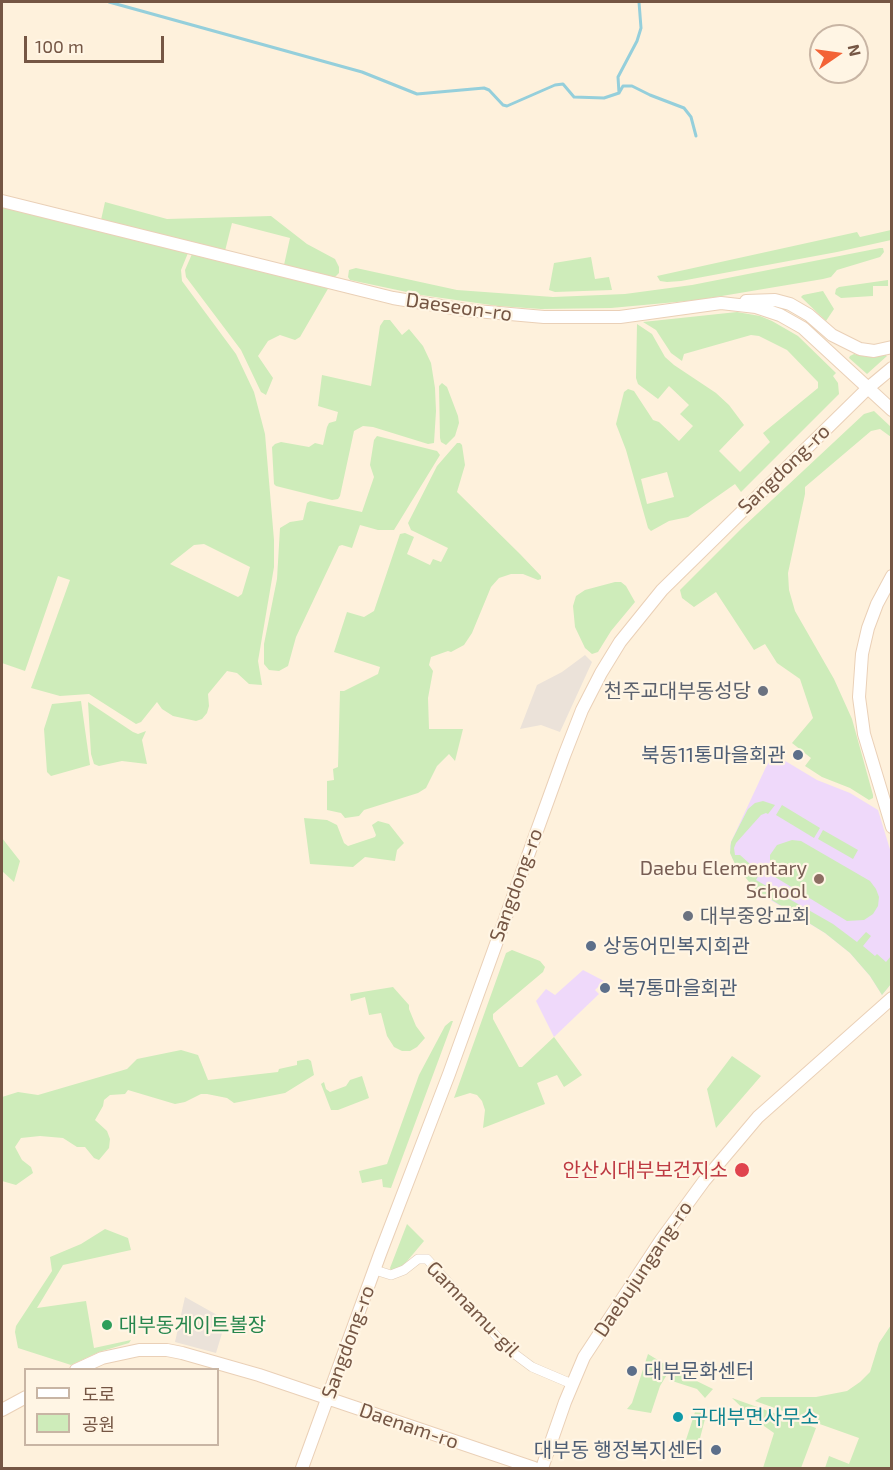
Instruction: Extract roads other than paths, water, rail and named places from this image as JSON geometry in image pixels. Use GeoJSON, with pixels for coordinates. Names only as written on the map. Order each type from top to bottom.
{"type":"FeatureCollection","features":[{"type":"Feature","properties":{"kind":"street","name":"Daeseon-ro"},"geometry":{"type":"LineString","coordinates":[[2,201],[393,298],[465,310],[544,317],[620,317],[721,303],[756,307],[792,321],[830,351],[868,388]]}},
{"type":"Feature","properties":{"kind":"street"},"geometry":{"type":"LineString","coordinates":[[721,303],[775,300],[790,304],[809,315],[839,339],[860,349],[874,351],[891,347]]}},
{"type":"Feature","properties":{"kind":"street"},"geometry":{"type":"LineString","coordinates":[[891,368],[868,388],[891,410]]}},
{"type":"Feature","properties":{"kind":"street","name":"Sangdong-ro"},"geometry":{"type":"LineString","coordinates":[[302,1468],[449,1074],[564,756],[596,682],[625,636],[662,590],[868,388]]}},
{"type":"Feature","properties":{"kind":"street"},"geometry":{"type":"LineString","coordinates":[[891,576],[868,628],[862,654],[859,697],[864,734],[891,827]]}},
{"type":"Feature","properties":{"kind":"street","name":"Daebujungang-ro"},"geometry":{"type":"LineString","coordinates":[[542,1468],[584,1357],[661,1240],[704,1181],[758,1117],[891,998]]}},
{"type":"Feature","properties":{"kind":"street","name":"Gamnamu-gil"},"geometry":{"type":"LineString","coordinates":[[375,1270],[391,1275],[404,1270],[418,1259],[427,1259],[518,1358],[572,1384]]}},
{"type":"Feature","properties":{"kind":"street","name":"Daenam-ro"},"geometry":{"type":"LineString","coordinates":[[80,1368],[102,1358],[125,1352],[167,1350],[222,1363],[534,1468]]}},
{"type":"Feature","properties":{"kind":"street"},"geometry":{"type":"LineString","coordinates":[[2,1410],[24,1398]]}},
{"type":"Feature","properties":{"kind":"waterway"},"geometry":{"type":"LineString","coordinates":[[109,2],[362,72],[417,94],[484,88],[507,106],[555,85],[563,84],[574,97],[604,98],[619,93],[623,86],[632,86],[684,108],[691,117],[696,136]]}},
{"type":"Feature","properties":{"kind":"waterway"},"geometry":{"type":"LineString","coordinates":[[619,93],[618,77],[637,41],[641,28],[639,2]]}},
{"type":"Feature","properties":{"kind":"place","name":"천주교대부동성당"},"geometry":{"type":"Point","coordinates":[763,691]}},
{"type":"Feature","properties":{"kind":"place","name":"북동11통마을회관"},"geometry":{"type":"Point","coordinates":[798,755]}},
{"type":"Feature","properties":{"kind":"place","name":"Daebu Elementary School"},"geometry":{"type":"Point","coordinates":[819,879]}},
{"type":"Feature","properties":{"kind":"place","name":"대부중앙교회"},"geometry":{"type":"Point","coordinates":[688,916]}},
{"type":"Feature","properties":{"kind":"place","name":"상동어민복지회관"},"geometry":{"type":"Point","coordinates":[591,946]}},
{"type":"Feature","properties":{"kind":"place","name":"북7통마을회관"},"geometry":{"type":"Point","coordinates":[605,988]}},
{"type":"Feature","properties":{"kind":"place","name":"안산시대부보건지소"},"geometry":{"type":"Point","coordinates":[742,1170]}},
{"type":"Feature","properties":{"kind":"place","name":"대부동게이트볼장"},"geometry":{"type":"Point","coordinates":[107,1325]}},
{"type":"Feature","properties":{"kind":"place","name":"대부문화센터"},"geometry":{"type":"Point","coordinates":[632,1371]}},
{"type":"Feature","properties":{"kind":"place","name":"구대부면사무소"},"geometry":{"type":"Point","coordinates":[678,1417]}},
{"type":"Feature","properties":{"kind":"place","name":"대부동 행정복지센터"},"geometry":{"type":"Point","coordinates":[716,1450]}}]}
